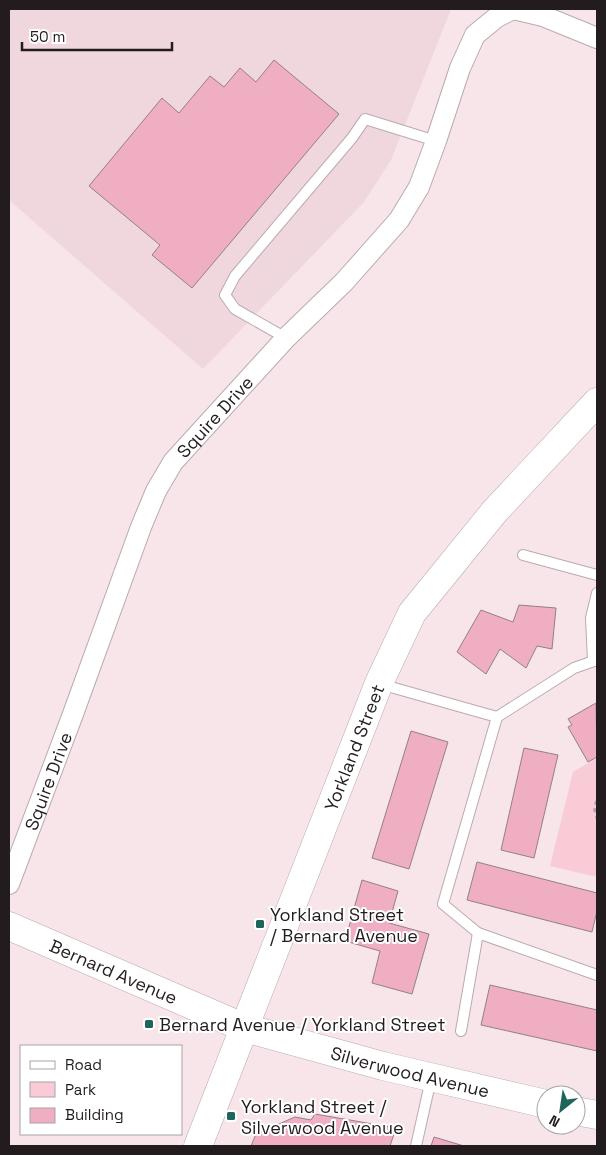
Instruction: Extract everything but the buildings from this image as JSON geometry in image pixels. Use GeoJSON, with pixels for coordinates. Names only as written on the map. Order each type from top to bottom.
{"type":"FeatureCollection","features":[{"type":"Feature","properties":{"kind":"street","name":"Squire Drive"},"geometry":{"type":"LineString","coordinates":[[9,884],[73,714],[140,527],[156,491],[173,462],[286,338],[344,282],[399,220],[419,187],[460,68],[476,35],[497,17],[513,9],[543,16],[597,38]]}},
{"type":"Feature","properties":{"kind":"street","name":"Yorkland Street"},"geometry":{"type":"LineString","coordinates":[[198,1146],[379,683],[412,613],[495,511],[597,402]]}},
{"type":"Feature","properties":{"kind":"street","name":"Bernard Avenue"},"geometry":{"type":"LineString","coordinates":[[9,926],[245,1028]]}},
{"type":"Feature","properties":{"kind":"street","name":"Silverwood Avenue"},"geometry":{"type":"LineString","coordinates":[[245,1028],[374,1064],[536,1102]]}},
{"type":"Feature","properties":{"kind":"lane"},"geometry":{"type":"LineString","coordinates":[[286,338],[235,309],[226,295],[235,276],[352,138],[365,119],[436,141]]}},
{"type":"Feature","properties":{"kind":"lane"},"geometry":{"type":"LineString","coordinates":[[523,555],[597,575]]}},
{"type":"Feature","properties":{"kind":"lane"},"geometry":{"type":"LineString","coordinates":[[597,593],[591,618],[595,660],[574,668],[497,717],[443,904],[478,933],[597,975]]}},
{"type":"Feature","properties":{"kind":"lane"},"geometry":{"type":"LineString","coordinates":[[379,683],[497,717]]}},
{"type":"Feature","properties":{"kind":"lane"},"geometry":{"type":"LineString","coordinates":[[461,1031],[478,933]]}},
{"type":"Feature","properties":{"kind":"lane"},"geometry":{"type":"LineString","coordinates":[[416,1146],[431,1077]]}},
{"type":"Feature","properties":{"kind":"path"},"geometry":{"type":"LineString","coordinates":[[597,801],[594,807],[597,818]]}},
{"type":"Feature","properties":{"kind":"shaded area"},"geometry":{"type":"Polygon","coordinates":[[[9,9],[451,9],[391,160],[364,202],[203,369],[9,200],[9,9]]]}},
{"type":"Feature","properties":{"kind":"green space"},"geometry":{"type":"Polygon","coordinates":[[[597,758],[597,877],[550,866],[573,772],[597,758]]]}},
{"type":"Feature","properties":{"kind":"place","name":"Yorkland Street / Bernard Avenue"},"geometry":{"type":"Point","coordinates":[260,924]}},
{"type":"Feature","properties":{"kind":"place","name":"Bernard Avenue / Yorkland Street"},"geometry":{"type":"Point","coordinates":[149,1024]}},
{"type":"Feature","properties":{"kind":"place","name":"Yorkland Street / Silverwood Avenue"},"geometry":{"type":"Point","coordinates":[231,1116]}}]}
